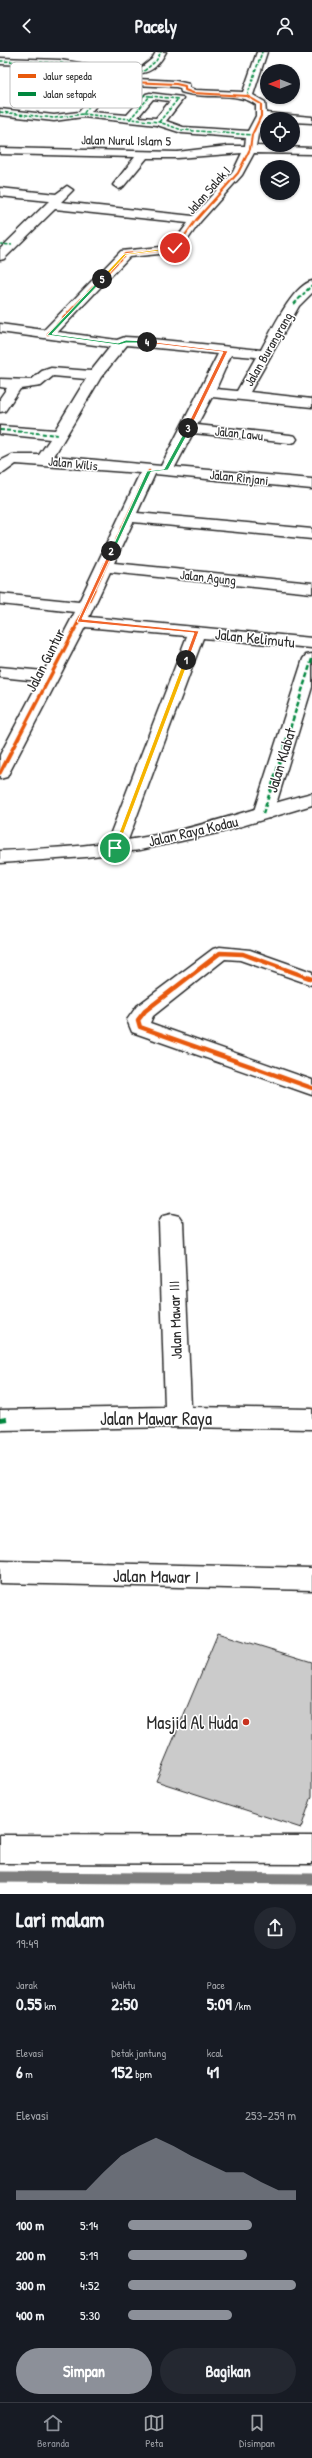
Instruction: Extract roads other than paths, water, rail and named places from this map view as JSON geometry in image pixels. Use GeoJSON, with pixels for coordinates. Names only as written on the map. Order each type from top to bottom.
{"type":"FeatureCollection","features":[{"type":"Feature","properties":{"kind":"street"},"geometry":{"type":"LineString","coordinates":[[142,71],[156,61],[161,52]]}},
{"type":"Feature","properties":{"kind":"street"},"geometry":{"type":"LineString","coordinates":[[247,96],[262,52]]}},
{"type":"Feature","properties":{"kind":"street"},"geometry":{"type":"LineString","coordinates":[[0,61],[30,62]]}},
{"type":"Feature","properties":{"kind":"street"},"geometry":{"type":"LineString","coordinates":[[142,82],[176,84],[185,86],[185,90],[194,93],[247,96],[258,100],[261,104],[261,112]]}},
{"type":"Feature","properties":{"kind":"street"},"geometry":{"type":"LineString","coordinates":[[142,95],[179,100],[159,122]]}},
{"type":"Feature","properties":{"kind":"street"},"geometry":{"type":"LineString","coordinates":[[142,105],[150,96]]}},
{"type":"Feature","properties":{"kind":"street"},"geometry":{"type":"LineString","coordinates":[[83,114],[88,108]]}},
{"type":"Feature","properties":{"kind":"street"},"geometry":{"type":"LineString","coordinates":[[130,119],[140,108]]}},
{"type":"Feature","properties":{"kind":"street"},"geometry":{"type":"LineString","coordinates":[[0,112],[63,118],[83,114],[159,122],[182,130],[252,135]]}},
{"type":"Feature","properties":{"kind":"street","name":"Jalan Salak I"},"geometry":{"type":"LineString","coordinates":[[48,334],[125,254],[175,248],[196,220],[238,173],[250,149],[252,135],[260,118]]}},
{"type":"Feature","properties":{"kind":"street"},"geometry":{"type":"LineString","coordinates":[[300,119],[312,120]]}},
{"type":"Feature","properties":{"kind":"street","name":"Jalan Nurul Islam 5"},"geometry":{"type":"LineString","coordinates":[[0,151],[177,155],[250,149],[312,151]]}},
{"type":"Feature","properties":{"kind":"street"},"geometry":{"type":"LineString","coordinates":[[6,162],[18,152]]}},
{"type":"Feature","properties":{"kind":"street"},"geometry":{"type":"LineString","coordinates":[[119,185],[144,154]]}},
{"type":"Feature","properties":{"kind":"street"},"geometry":{"type":"LineString","coordinates":[[0,192],[59,198],[196,220]]}},
{"type":"Feature","properties":{"kind":"street"},"geometry":{"type":"LineString","coordinates":[[0,256],[6,245],[59,198]]}},
{"type":"Feature","properties":{"kind":"street","name":"Jalan Burangrang"},"geometry":{"type":"LineString","coordinates":[[241,396],[294,304],[312,285]]}},
{"type":"Feature","properties":{"kind":"street"},"geometry":{"type":"LineString","coordinates":[[294,304],[312,304]]}},
{"type":"Feature","properties":{"kind":"street"},"geometry":{"type":"LineString","coordinates":[[0,328],[119,344]]}},
{"type":"Feature","properties":{"kind":"street"},"geometry":{"type":"LineString","coordinates":[[44,460],[95,376],[119,344],[126,341],[142,342],[264,354]]}},
{"type":"Feature","properties":{"kind":"street","name":"Jalan Guntur"},"geometry":{"type":"LineString","coordinates":[[0,773],[7,746],[49,677],[128,517],[157,470],[188,428],[226,351]]}},
{"type":"Feature","properties":{"kind":"street"},"geometry":{"type":"LineString","coordinates":[[0,382],[17,384],[37,382],[51,372],[95,376]]}},
{"type":"Feature","properties":{"kind":"street"},"geometry":{"type":"LineString","coordinates":[[0,408],[17,384]]}},
{"type":"Feature","properties":{"kind":"street"},"geometry":{"type":"LineString","coordinates":[[207,392],[312,403]]}},
{"type":"Feature","properties":{"kind":"street","name":"Jalan Lawu"},"geometry":{"type":"LineString","coordinates":[[188,428],[290,439]]}},
{"type":"Feature","properties":{"kind":"street"},"geometry":{"type":"LineString","coordinates":[[0,430],[59,435]]}},
{"type":"Feature","properties":{"kind":"street","name":"Jalan Wilis"},"geometry":{"type":"LineString","coordinates":[[0,469],[12,459],[44,460],[157,470]]}},
{"type":"Feature","properties":{"kind":"street","name":"Jalan Rinjani"},"geometry":{"type":"LineString","coordinates":[[157,470],[312,484]]}},
{"type":"Feature","properties":{"kind":"street"},"geometry":{"type":"LineString","coordinates":[[128,517],[312,534]]}},
{"type":"Feature","properties":{"kind":"street","name":"Jalan Agung"},"geometry":{"type":"LineString","coordinates":[[104,567],[312,588]]}},
{"type":"Feature","properties":{"kind":"street","name":"Jalan Kelimutu"},"geometry":{"type":"LineString","coordinates":[[0,599],[81,614],[197,632],[312,643]]}},
{"type":"Feature","properties":{"kind":"street"},"geometry":{"type":"LineString","coordinates":[[115,848],[197,632]]}},
{"type":"Feature","properties":{"kind":"street","name":"Jalan Klabat"},"geometry":{"type":"LineString","coordinates":[[263,814],[312,659]]}},
{"type":"Feature","properties":{"kind":"street"},"geometry":{"type":"LineString","coordinates":[[0,672],[49,677]]}},
{"type":"Feature","properties":{"kind":"street","name":"Jalan Raya Kodau"},"geometry":{"type":"LineString","coordinates":[[0,857],[115,848],[165,839],[263,814],[312,799]]}},
{"type":"Feature","properties":{"kind":"street"},"geometry":{"type":"LineString","coordinates":[[312,979],[243,954],[220,953],[139,1016],[140,1027],[312,1088]]}},
{"type":"Feature","properties":{"kind":"street","name":"Jalan Mawar III"},"geometry":{"type":"LineString","coordinates":[[171,1222],[178,1417]]}},
{"type":"Feature","properties":{"kind":"street","name":"Jalan Mawar Raya"},"geometry":{"type":"LineString","coordinates":[[0,1420],[178,1417],[312,1419]]}},
{"type":"Feature","properties":{"kind":"street","name":"Jalan Mawar I"},"geometry":{"type":"LineString","coordinates":[[0,1572],[312,1580]]}},
{"type":"Feature","properties":{"kind":"street"},"geometry":{"type":"LineString","coordinates":[[0,1849],[312,1850]]}},
{"type":"Feature","properties":{"kind":"waterway"},"geometry":{"type":"LineString","coordinates":[[0,1877],[312,1879]]}},
{"type":"Feature","properties":{"kind":"place","name":"Masjid Al Huda"},"geometry":{"type":"Point","coordinates":[246,1722]}}]}
